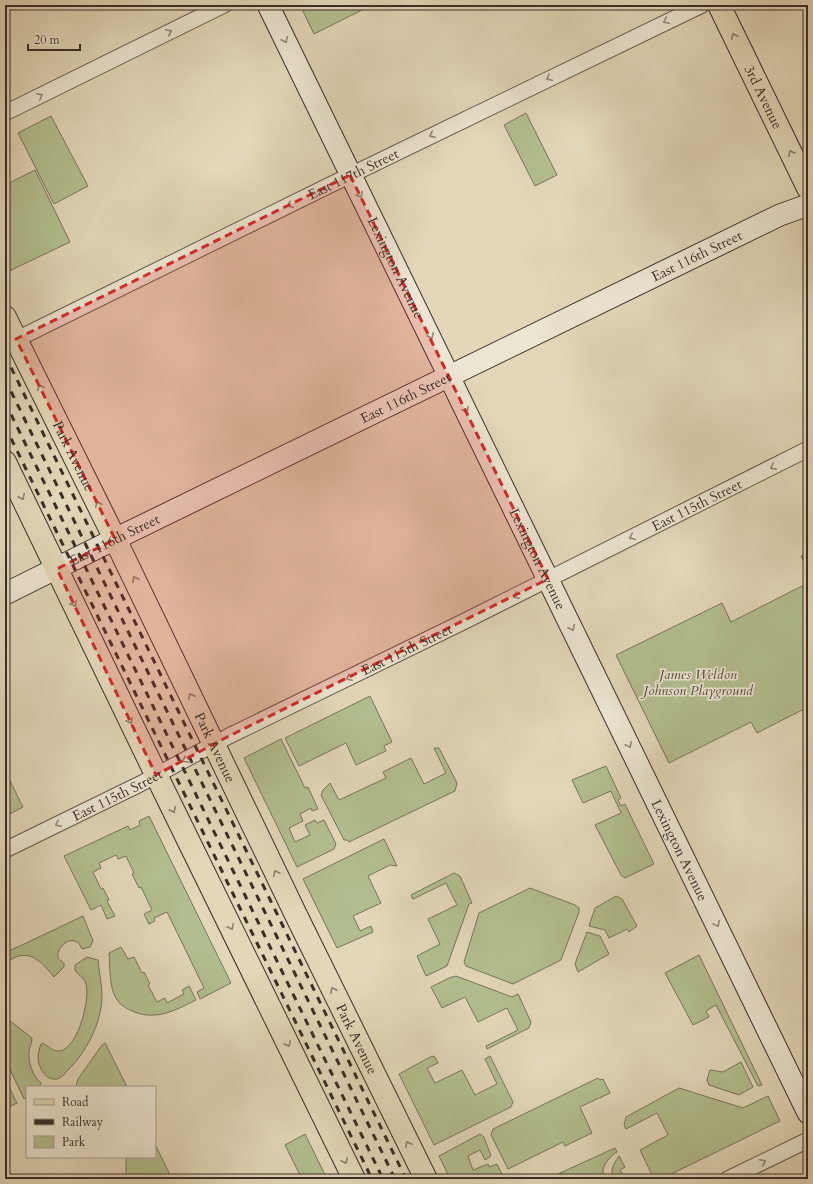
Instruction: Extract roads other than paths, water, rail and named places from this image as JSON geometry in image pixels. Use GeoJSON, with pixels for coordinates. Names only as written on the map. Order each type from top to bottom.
{"type":"FeatureCollection","features":[{"type":"Feature","properties":{"kind":"main road","name":"Lexington Avenue"},"geometry":{"type":"LineString","coordinates":[[268,5],[808,1113]]}},
{"type":"Feature","properties":{"kind":"main road","name":"3rd Avenue"},"geometry":{"type":"LineString","coordinates":[[719,5],[808,188]]}},
{"type":"Feature","properties":{"kind":"main road","name":"East 116th Street"},"geometry":{"type":"LineString","coordinates":[[5,594],[449,375],[781,214],[808,206]]}},
{"type":"Feature","properties":{"kind":"main road","name":"Park Avenue"},"geometry":{"type":"LineString","coordinates":[[5,317],[11,342],[115,539],[426,1179]]}},
{"type":"Feature","properties":{"kind":"main road"},"geometry":{"type":"LineString","coordinates":[[5,462],[156,775],[354,1179]]}},
{"type":"Feature","properties":{"kind":"street"},"geometry":{"type":"LineString","coordinates":[[5,113],[224,5]]}},
{"type":"Feature","properties":{"kind":"street","name":"East 117th Street"},"geometry":{"type":"LineString","coordinates":[[11,342],[350,175],[702,5]]}},
{"type":"Feature","properties":{"kind":"street","name":"East 115th Street"},"geometry":{"type":"LineString","coordinates":[[5,850],[808,449]]}},
{"type":"Feature","properties":{"kind":"street"},"geometry":{"type":"LineString","coordinates":[[728,1179],[808,1140]]}},
{"type":"Feature","properties":{"kind":"railway"},"geometry":{"type":"LineString","coordinates":[[5,355],[406,1179]]}},
{"type":"Feature","properties":{"kind":"railway"},"geometry":{"type":"LineString","coordinates":[[5,379],[395,1179]]}},
{"type":"Feature","properties":{"kind":"railway"},"geometry":{"type":"LineString","coordinates":[[5,402],[383,1179]]}},
{"type":"Feature","properties":{"kind":"railway"},"geometry":{"type":"LineString","coordinates":[[5,426],[372,1179]]}},
{"type":"Feature","properties":{"kind":"park label","name":"James Weldon Johnson Playground"},"geometry":{"type":"Point","coordinates":[698,682]}}]}
